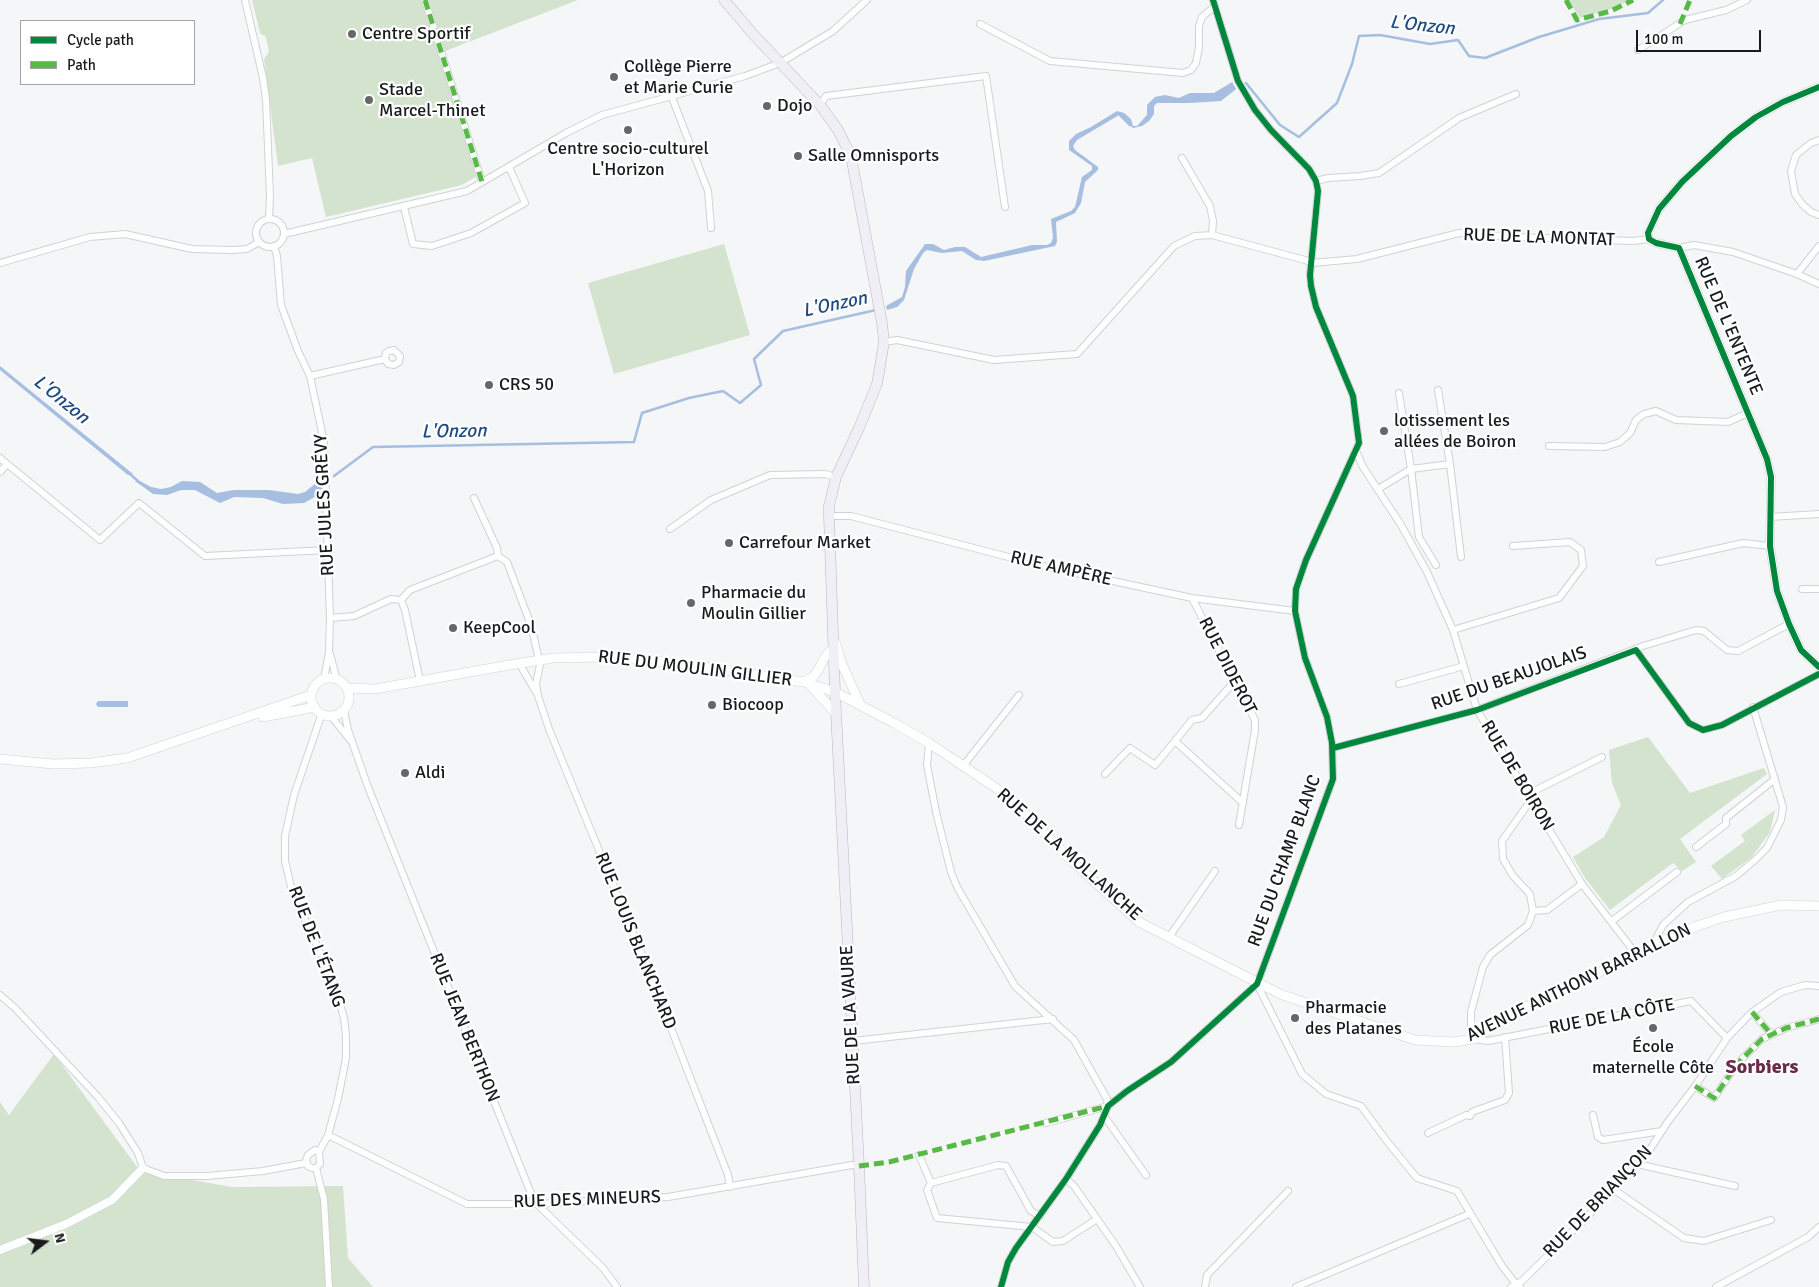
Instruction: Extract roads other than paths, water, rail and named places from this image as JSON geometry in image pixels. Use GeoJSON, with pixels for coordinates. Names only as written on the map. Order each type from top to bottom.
{"type":"FeatureCollection","features":[{"type":"Feature","properties":{"kind":"main road"},"geometry":{"type":"LineString","coordinates":[[724,0],[820,105],[838,130],[851,156],[879,305],[884,342],[877,384],[836,477],[829,506],[834,643],[860,704]]}},
{"type":"Feature","properties":{"kind":"main road"},"geometry":{"type":"LineString","coordinates":[[834,643],[817,672],[807,683],[836,715]]}},
{"type":"Feature","properties":{"kind":"main road","name":"RUE DE LA VAURE"},"geometry":{"type":"LineString","coordinates":[[834,643],[864,1287]]}},
{"type":"Feature","properties":{"kind":"main road","name":"RUE DU MOULIN GILLIER"},"geometry":{"type":"LineString","coordinates":[[375,689],[540,660],[600,657],[647,660],[728,670],[807,683],[835,692],[860,704]]}},
{"type":"Feature","properties":{"kind":"main road"},"geometry":{"type":"LineString","coordinates":[[0,759],[53,764],[91,763],[118,759],[136,755],[226,725],[311,694],[318,683],[330,678],[338,680],[347,688],[349,699],[344,710],[332,716],[318,710],[226,725]]}},
{"type":"Feature","properties":{"kind":"main road"},"geometry":{"type":"LineString","coordinates":[[347,688],[375,689]]}},
{"type":"Feature","properties":{"kind":"main road"},"geometry":{"type":"LineString","coordinates":[[349,699],[375,689]]}},
{"type":"Feature","properties":{"kind":"main road"},"geometry":{"type":"LineString","coordinates":[[311,694],[318,710]]}},
{"type":"Feature","properties":{"kind":"main road","name":"RUE DE LA MOLLANCHE"},"geometry":{"type":"LineString","coordinates":[[860,704],[929,743],[1008,796],[1072,861],[1139,922],[1220,962],[1257,984]]}},
{"type":"Feature","properties":{"kind":"main road","name":"AVENUE ANTHONY BARRALLON"},"geometry":{"type":"LineString","coordinates":[[1257,984],[1288,997],[1415,1040],[1453,1042],[1474,1038],[1527,1006],[1653,944],[1697,926],[1724,917],[1780,905],[1819,906]]}},
{"type":"Feature","properties":{"kind":"street"},"geometry":{"type":"LineString","coordinates":[[245,0],[265,92],[270,218]]}},
{"type":"Feature","properties":{"kind":"street"},"geometry":{"type":"LineString","coordinates":[[425,0],[482,182]]}},
{"type":"Feature","properties":{"kind":"street"},"geometry":{"type":"LineString","coordinates":[[284,234],[467,191],[586,122],[602,115],[745,76],[780,63],[833,31],[867,0]]}},
{"type":"Feature","properties":{"kind":"street"},"geometry":{"type":"LineString","coordinates":[[1638,50],[1685,20],[1726,10],[1747,0]]}},
{"type":"Feature","properties":{"kind":"street"},"geometry":{"type":"LineString","coordinates":[[980,24],[1050,61],[1183,73],[1191,70],[1196,63],[1199,47],[1199,26],[1202,17],[1214,3]]}},
{"type":"Feature","properties":{"kind":"street"},"geometry":{"type":"LineString","coordinates":[[1214,3],[1238,81],[1255,110],[1271,130],[1310,169],[1316,181],[1379,173],[1459,118],[1516,94]]}},
{"type":"Feature","properties":{"kind":"street"},"geometry":{"type":"LineString","coordinates":[[820,105],[826,96],[986,76],[1005,207]]}},
{"type":"Feature","properties":{"kind":"street"},"geometry":{"type":"LineString","coordinates":[[1649,239],[1648,233],[1659,209],[1682,182],[1731,136],[1756,117],[1783,102],[1819,86]]}},
{"type":"Feature","properties":{"kind":"street"},"geometry":{"type":"LineString","coordinates":[[671,95],[708,191],[711,228]]}},
{"type":"Feature","properties":{"kind":"street"},"geometry":{"type":"LineString","coordinates":[[1819,140],[1811,143],[1796,155],[1791,171],[1795,194],[1802,204],[1819,216]]}},
{"type":"Feature","properties":{"kind":"street"},"geometry":{"type":"LineString","coordinates":[[1182,158],[1210,206],[1213,221],[1212,235]]}},
{"type":"Feature","properties":{"kind":"street"},"geometry":{"type":"LineString","coordinates":[[404,207],[413,244],[432,246],[471,233],[525,203],[509,167]]}},
{"type":"Feature","properties":{"kind":"street","name":"RUE DU CHAMP BLANC"},"geometry":{"type":"LineString","coordinates":[[1257,984],[1332,779],[1333,748],[1327,717],[1305,658],[1295,611],[1296,589],[1306,560],[1359,443],[1353,396],[1316,307],[1310,275],[1318,191],[1316,181]]}},
{"type":"Feature","properties":{"kind":"street"},"geometry":{"type":"LineString","coordinates":[[270,218],[282,225],[284,234],[279,244],[274,246],[263,245],[256,237],[257,227],[260,222],[270,218]]}},
{"type":"Feature","properties":{"kind":"street","name":"RUE DE LA MONTAT"},"geometry":{"type":"LineString","coordinates":[[1312,263],[1357,259],[1459,233],[1633,241],[1649,239]]}},
{"type":"Feature","properties":{"kind":"street"},"geometry":{"type":"LineString","coordinates":[[0,263],[90,237],[125,234],[192,249],[247,249],[259,242]]}},
{"type":"Feature","properties":{"kind":"street"},"geometry":{"type":"LineString","coordinates":[[884,342],[897,340],[994,360],[1077,354],[1174,246],[1195,236],[1212,235],[1312,263]]}},
{"type":"Feature","properties":{"kind":"street","name":"RUE DE L'ENTENTE"},"geometry":{"type":"LineString","coordinates":[[1649,239],[1656,243],[1680,248],[1767,459],[1771,478],[1770,546],[1777,591],[1801,650],[1819,668]]}},
{"type":"Feature","properties":{"kind":"street"},"geometry":{"type":"LineString","coordinates":[[1680,248],[1694,245],[1733,252],[1797,274],[1819,284]]}},
{"type":"Feature","properties":{"kind":"street","name":"RUE JULES GRÉVY"},"geometry":{"type":"LineString","coordinates":[[274,246],[277,256],[281,305],[298,351],[310,376],[324,442],[330,618],[329,652]]}},
{"type":"Feature","properties":{"kind":"street"},"geometry":{"type":"LineString","coordinates":[[1797,274],[1819,246]]}},
{"type":"Feature","properties":{"kind":"street"},"geometry":{"type":"LineString","coordinates":[[310,376],[385,359]]}},
{"type":"Feature","properties":{"kind":"street"},"geometry":{"type":"LineString","coordinates":[[1438,390],[1450,464],[1461,557]]}},
{"type":"Feature","properties":{"kind":"street"},"geometry":{"type":"LineString","coordinates":[[1399,393],[1419,537],[1436,566]]}},
{"type":"Feature","properties":{"kind":"street"},"geometry":{"type":"LineString","coordinates":[[1549,446],[1605,447],[1620,442],[1630,433],[1636,420],[1644,414],[1656,411],[1676,420],[1728,422],[1748,413]]}},
{"type":"Feature","properties":{"kind":"street","name":"RUE DE BOIRON"},"geometry":{"type":"LineString","coordinates":[[1356,451],[1363,467],[1401,525],[1427,572],[1453,630],[1478,710],[1582,884],[1636,954]]}},
{"type":"Feature","properties":{"kind":"street"},"geometry":{"type":"LineString","coordinates":[[0,458],[100,540],[139,503],[205,556],[328,550]]}},
{"type":"Feature","properties":{"kind":"street"},"geometry":{"type":"LineString","coordinates":[[0,472],[7,464]]}},
{"type":"Feature","properties":{"kind":"street"},"geometry":{"type":"LineString","coordinates":[[1378,489],[1411,469],[1450,464]]}},
{"type":"Feature","properties":{"kind":"street"},"geometry":{"type":"LineString","coordinates":[[670,529],[711,500],[770,475],[825,474],[836,477]]}},
{"type":"Feature","properties":{"kind":"street"},"geometry":{"type":"LineString","coordinates":[[474,498],[497,548],[498,556],[507,562],[531,625],[540,660]]}},
{"type":"Feature","properties":{"kind":"street"},"geometry":{"type":"LineString","coordinates":[[1770,517],[1819,514]]}},
{"type":"Feature","properties":{"kind":"street","name":"RUE AMPÈRE"},"geometry":{"type":"LineString","coordinates":[[829,516],[851,516],[1043,566],[1192,598],[1295,611]]}},
{"type":"Feature","properties":{"kind":"street"},"geometry":{"type":"LineString","coordinates":[[1453,630],[1559,598],[1584,566],[1581,550],[1570,542],[1513,546]]}},
{"type":"Feature","properties":{"kind":"street"},"geometry":{"type":"LineString","coordinates":[[1659,562],[1742,543],[1770,546]]}},
{"type":"Feature","properties":{"kind":"street"},"geometry":{"type":"LineString","coordinates":[[330,618],[354,616],[391,600],[401,600],[410,590],[498,556]]}},
{"type":"Feature","properties":{"kind":"street"},"geometry":{"type":"LineString","coordinates":[[1802,589],[1819,589]]}},
{"type":"Feature","properties":{"kind":"street","name":"RUE DIDEROT"},"geometry":{"type":"LineString","coordinates":[[1192,598],[1255,720],[1256,730],[1239,824]]}},
{"type":"Feature","properties":{"kind":"street"},"geometry":{"type":"LineString","coordinates":[[401,600],[405,610],[420,681]]}},
{"type":"Feature","properties":{"kind":"street","name":"RUE DU BEAUJOLAIS"},"geometry":{"type":"LineString","coordinates":[[1333,748],[1478,710],[1636,650],[1696,630],[1704,631],[1727,650],[1738,651],[1789,624]]}},
{"type":"Feature","properties":{"kind":"street"},"geometry":{"type":"LineString","coordinates":[[1636,650],[1689,723],[1703,730],[1722,725],[1819,674]]}},
{"type":"Feature","properties":{"kind":"street"},"geometry":{"type":"LineString","coordinates":[[324,680],[329,652]]}},
{"type":"Feature","properties":{"kind":"street"},"geometry":{"type":"LineString","coordinates":[[329,652],[338,680]]}},
{"type":"Feature","properties":{"kind":"street","name":"RUE LOUIS BLANCHARD"},"geometry":{"type":"LineString","coordinates":[[540,660],[536,684],[549,729],[650,974],[728,1175],[730,1187]]}},
{"type":"Feature","properties":{"kind":"street","name":"RUE LOUIS BLANCHARD"},"geometry":{"type":"LineString","coordinates":[[519,663],[538,696]]}},
{"type":"Feature","properties":{"kind":"street"},"geometry":{"type":"LineString","coordinates":[[1399,684],[1464,666]]}},
{"type":"Feature","properties":{"kind":"street"},"geometry":{"type":"LineString","coordinates":[[1105,774],[1130,748],[1155,765],[1192,720],[1202,718],[1235,681]]}},
{"type":"Feature","properties":{"kind":"street"},"geometry":{"type":"LineString","coordinates":[[963,766],[1019,695]]}},
{"type":"Feature","properties":{"kind":"street"},"geometry":{"type":"LineString","coordinates":[[1653,944],[1663,925],[1688,902],[1736,876],[1767,848],[1781,820],[1783,807],[1754,707]]}},
{"type":"Feature","properties":{"kind":"street","name":"RUE DE L'ÉTANG"},"geometry":{"type":"LineString","coordinates":[[316,1168],[320,1164],[319,1152],[328,1135],[346,1058],[344,1018],[334,984],[294,894],[285,861],[285,836],[294,795],[318,710]]}},
{"type":"Feature","properties":{"kind":"street"},"geometry":{"type":"LineString","coordinates":[[344,710],[352,743]]}},
{"type":"Feature","properties":{"kind":"street"},"geometry":{"type":"LineString","coordinates":[[332,716],[352,743]]}},
{"type":"Feature","properties":{"kind":"street"},"geometry":{"type":"LineString","coordinates":[[1175,741],[1243,803]]}},
{"type":"Feature","properties":{"kind":"street","name":"RUE JEAN BERTHON"},"geometry":{"type":"LineString","coordinates":[[352,743],[502,1123],[537,1204],[603,1268],[617,1287]]}},
{"type":"Feature","properties":{"kind":"street"},"geometry":{"type":"LineString","coordinates":[[929,743],[927,765],[936,812],[951,872],[957,887],[1015,986],[1074,1040],[1107,1099],[1108,1106],[1104,1116],[1066,1179],[1008,1262],[1001,1287]]}},
{"type":"Feature","properties":{"kind":"street"},"geometry":{"type":"LineString","coordinates":[[1474,1038],[1471,1028],[1471,1012],[1484,967],[1490,955],[1528,925],[1533,911],[1530,894],[1513,876],[1503,859],[1502,841],[1530,797],[1602,757]]}},
{"type":"Feature","properties":{"kind":"street"},"geometry":{"type":"LineString","coordinates":[[1696,847],[1726,824],[1726,818],[1775,779]]}},
{"type":"Feature","properties":{"kind":"street"},"geometry":{"type":"LineString","coordinates":[[1169,937],[1215,871]]}},
{"type":"Feature","properties":{"kind":"street"},"geometry":{"type":"LineString","coordinates":[[1612,921],[1677,872]]}},
{"type":"Feature","properties":{"kind":"street"},"geometry":{"type":"LineString","coordinates":[[1533,911],[1547,910],[1582,884]]}},
{"type":"Feature","properties":{"kind":"street"},"geometry":{"type":"LineString","coordinates":[[1046,1123],[1108,1106],[1171,1062],[1257,984],[1302,1074],[1326,1094],[1361,1106],[1417,1178],[1457,1191],[1515,1286]]}},
{"type":"Feature","properties":{"kind":"street","name":"RUE DE BRIANÇON"},"geometry":{"type":"LineString","coordinates":[[1515,1286],[1581,1223],[1650,1151],[1727,1038],[1752,1012],[1781,992],[1805,985],[1819,986]]}},
{"type":"Feature","properties":{"kind":"street"},"geometry":{"type":"LineString","coordinates":[[0,995],[15,1008],[104,1104],[123,1129],[138,1154],[143,1168],[164,1176],[207,1176],[262,1171],[306,1163],[312,1168],[316,1168],[324,1198],[329,1287]]}},
{"type":"Feature","properties":{"kind":"street","name":"RUE DE LA CÔTE"},"geometry":{"type":"LineString","coordinates":[[1474,1038],[1488,1041],[1691,1001],[1727,1038]]}},
{"type":"Feature","properties":{"kind":"street"},"geometry":{"type":"LineString","coordinates":[[1752,1012],[1771,1034]]}},
{"type":"Feature","properties":{"kind":"street"},"geometry":{"type":"LineString","coordinates":[[853,1041],[1053,1019]]}},
{"type":"Feature","properties":{"kind":"street"},"geometry":{"type":"LineString","coordinates":[[1695,1086],[1714,1098],[1737,1064],[1759,1041],[1786,1028],[1819,1019]]}},
{"type":"Feature","properties":{"kind":"street"},"geometry":{"type":"LineString","coordinates":[[1428,1133],[1466,1115],[1470,1116],[1472,1112],[1505,1100],[1509,1093],[1505,1038]]}},
{"type":"Feature","properties":{"kind":"street"},"geometry":{"type":"LineString","coordinates":[[1593,1115],[1598,1137],[1603,1140],[1662,1131]]}},
{"type":"Feature","properties":{"kind":"street"},"geometry":{"type":"LineString","coordinates":[[1104,1116],[1146,1175]]}},
{"type":"Feature","properties":{"kind":"street","name":"RUE DES MINEURS"},"geometry":{"type":"LineString","coordinates":[[328,1135],[467,1204],[537,1204],[668,1197],[852,1165],[859,1166]]}},
{"type":"Feature","properties":{"kind":"street","name":"RUE DE L'ÉTANG"},"geometry":{"type":"LineString","coordinates":[[306,1163],[308,1155],[315,1150],[319,1152]]}},
{"type":"Feature","properties":{"kind":"street"},"geometry":{"type":"LineString","coordinates":[[919,1155],[931,1183]]}},
{"type":"Feature","properties":{"kind":"street"},"geometry":{"type":"LineString","coordinates":[[1637,1164],[1735,1186]]}},
{"type":"Feature","properties":{"kind":"street"},"geometry":{"type":"LineString","coordinates":[[1040,1216],[1032,1211],[1006,1166],[998,1165],[931,1183],[927,1190],[937,1218],[1032,1227],[1049,1240],[1058,1242],[1063,1241],[1097,1219]]}},
{"type":"Feature","properties":{"kind":"street"},"geometry":{"type":"LineString","coordinates":[[0,1250],[66,1224],[112,1200],[143,1168]]}},
{"type":"Feature","properties":{"kind":"street"},"geometry":{"type":"LineString","coordinates":[[1066,1179],[1074,1186],[1123,1256],[1140,1287]]}},
{"type":"Feature","properties":{"kind":"street"},"geometry":{"type":"LineString","coordinates":[[1613,1189],[1684,1238],[1704,1241],[1771,1220]]}},
{"type":"Feature","properties":{"kind":"street"},"geometry":{"type":"LineString","coordinates":[[1205,1287],[1207,1275],[1288,1191]]}},
{"type":"Feature","properties":{"kind":"street"},"geometry":{"type":"LineString","coordinates":[[1296,1287],[1470,1214]]}},
{"type":"Feature","properties":{"kind":"street"},"geometry":{"type":"LineString","coordinates":[[1716,1287],[1808,1237],[1819,1227]]}},
{"type":"Feature","properties":{"kind":"water"},"geometry":{"type":"Polygon","coordinates":[[[1232,82],[1236,89],[1221,101],[1157,103],[1154,106],[1154,114],[1142,126],[1133,128],[1119,115],[1077,140],[1073,146],[1075,150],[1098,167],[1098,170],[1085,182],[1081,203],[1075,213],[1056,222],[1057,242],[1055,246],[984,261],[976,260],[962,251],[942,253],[927,250],[923,253],[914,269],[904,300],[897,307],[887,310],[886,306],[902,297],[906,271],[925,244],[933,244],[944,250],[965,247],[981,257],[1032,245],[1047,245],[1051,243],[1053,238],[1051,219],[1071,211],[1075,207],[1082,177],[1092,170],[1092,166],[1069,150],[1069,141],[1076,134],[1117,111],[1124,113],[1131,119],[1133,126],[1137,126],[1147,115],[1147,105],[1155,97],[1165,95],[1179,98],[1190,93],[1214,93],[1232,82]]]}},
{"type":"Feature","properties":{"kind":"water"},"geometry":{"type":"Polygon","coordinates":[[[0,366],[133,474],[128,475],[0,370],[0,366]]]}},
{"type":"Feature","properties":{"kind":"water"},"geometry":{"type":"Polygon","coordinates":[[[135,481],[161,489],[171,487],[182,481],[200,482],[217,493],[234,490],[269,490],[298,494],[305,492],[316,483],[322,483],[322,489],[319,490],[320,494],[304,503],[283,504],[263,498],[234,497],[220,503],[195,490],[181,490],[167,495],[153,494],[135,481]]]}},
{"type":"Feature","properties":{"kind":"water"},"geometry":{"type":"Polygon","coordinates":[[[98,701],[128,701],[128,707],[98,707],[96,704],[98,701]]]}},
{"type":"Feature","properties":{"kind":"waterway","name":"L'Onzon"},"geometry":{"type":"LineString","coordinates":[[1246,83],[1280,125],[1299,137],[1337,103],[1352,64],[1359,36],[1380,35],[1430,44],[1458,40],[1469,56],[1485,58],[1539,37],[1599,19],[1648,13],[1663,0]]}},
{"type":"Feature","properties":{"kind":"waterway","name":"L'Onzon"},"geometry":{"type":"LineString","coordinates":[[1120,115],[1130,125]]}},
{"type":"Feature","properties":{"kind":"waterway","name":"L'Onzon"},"geometry":{"type":"LineString","coordinates":[[334,476],[373,447],[634,442],[642,413],[689,398],[723,391],[740,403],[761,385],[754,359],[783,331],[876,310]]}},
{"type":"Feature","properties":{"kind":"waterway","name":"L'Onzon"},"geometry":{"type":"LineString","coordinates":[[129,473],[140,483]]}},
{"type":"Feature","properties":{"kind":"place","name":"Centre Sportif"},"geometry":{"type":"Point","coordinates":[352,34]}},
{"type":"Feature","properties":{"kind":"place","name":"Collège Pierre et Marie Curie"},"geometry":{"type":"Point","coordinates":[614,77]}},
{"type":"Feature","properties":{"kind":"place","name":"Stade Marcel-Thinet"},"geometry":{"type":"Point","coordinates":[369,100]}},
{"type":"Feature","properties":{"kind":"place","name":"Dojo"},"geometry":{"type":"Point","coordinates":[767,106]}},
{"type":"Feature","properties":{"kind":"place","name":"Centre socio-culturel L'Horizon"},"geometry":{"type":"Point","coordinates":[628,130]}},
{"type":"Feature","properties":{"kind":"place","name":"Salle Omnisports"},"geometry":{"type":"Point","coordinates":[798,156]}},
{"type":"Feature","properties":{"kind":"place","name":"CRS 50"},"geometry":{"type":"Point","coordinates":[489,385]}},
{"type":"Feature","properties":{"kind":"place","name":"lotissement les allées de Boiron"},"geometry":{"type":"Point","coordinates":[1384,431]}},
{"type":"Feature","properties":{"kind":"place","name":"Carrefour Market"},"geometry":{"type":"Point","coordinates":[729,543]}},
{"type":"Feature","properties":{"kind":"place","name":"Pharmacie du Moulin Gillier"},"geometry":{"type":"Point","coordinates":[691,603]}},
{"type":"Feature","properties":{"kind":"place","name":"KeepCool"},"geometry":{"type":"Point","coordinates":[453,628]}},
{"type":"Feature","properties":{"kind":"place","name":"Biocoop"},"geometry":{"type":"Point","coordinates":[712,705]}},
{"type":"Feature","properties":{"kind":"place","name":"Aldi"},"geometry":{"type":"Point","coordinates":[405,773]}},
{"type":"Feature","properties":{"kind":"place","name":"Pharmacie des Platanes"},"geometry":{"type":"Point","coordinates":[1295,1018]}},
{"type":"Feature","properties":{"kind":"place","name":"École maternelle Côte"},"geometry":{"type":"Point","coordinates":[1653,1028]}},
{"type":"Feature","properties":{"kind":"district","name":"Sorbiers"},"geometry":{"type":"Point","coordinates":[1762,1068]}}]}
